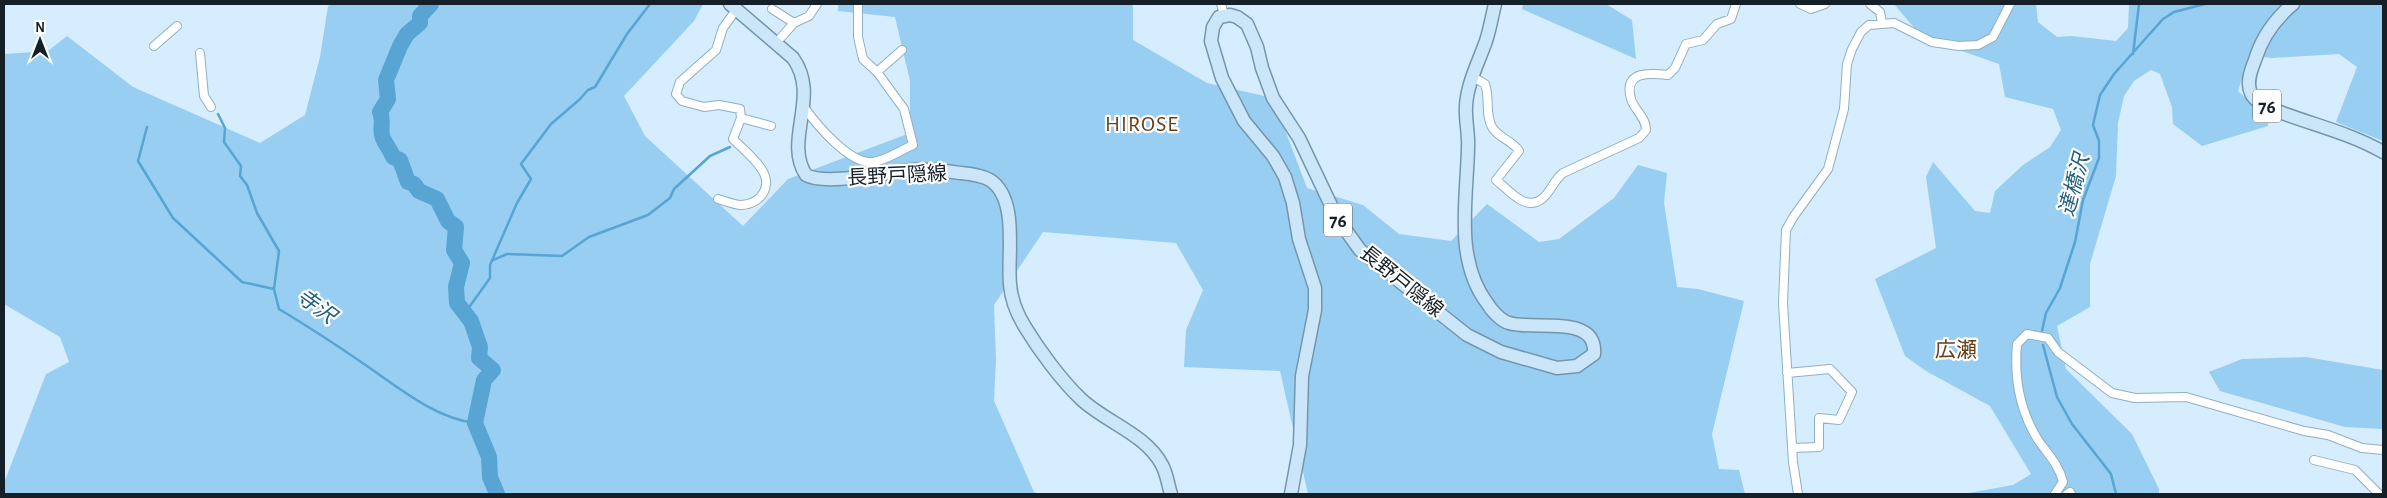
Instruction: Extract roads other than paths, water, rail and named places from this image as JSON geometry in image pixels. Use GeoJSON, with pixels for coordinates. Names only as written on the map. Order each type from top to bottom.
{"type":"FeatureCollection","features":[{"type":"Feature","properties":{"kind":"main road","name":"長野戸隠線"},"geometry":{"type":"LineString","coordinates":[[1291,494],[1300,445],[1302,376],[1315,310],[1315,288],[1299,239],[1293,203],[1285,177],[1273,156],[1244,121],[1226,90],[1218,67],[1211,34],[1222,10],[1247,24],[1257,47],[1264,76],[1273,98],[1299,138],[1337,218],[1360,250],[1467,335],[1501,352],[1551,368],[1577,366],[1594,354],[1595,344],[1592,338],[1580,329],[1566,326],[1532,327],[1506,323],[1488,305],[1470,272],[1465,216],[1468,148],[1466,106],[1495,4]]}},
{"type":"Feature","properties":{"kind":"main road","name":"76"},"geometry":{"type":"LineString","coordinates":[[2293,4],[2263,37],[2251,70],[2249,84],[2251,93],[2256,100],[2271,108],[2364,141],[2383,152]]}},
{"type":"Feature","properties":{"kind":"main road","name":"長野戸隠線"},"geometry":{"type":"LineString","coordinates":[[733,7],[793,58],[800,69],[804,86],[804,107],[798,156],[802,170],[811,178],[851,178],[893,172],[930,170],[973,174],[988,179],[996,186],[1003,198],[1009,216],[1010,290],[1016,309],[1025,327],[1082,400],[1149,448],[1161,463],[1171,494]]}},
{"type":"Feature","properties":{"kind":"street"},"geometry":{"type":"LineString","coordinates":[[776,43],[794,23],[809,16],[817,4]]}},
{"type":"Feature","properties":{"kind":"street"},"geometry":{"type":"LineString","coordinates":[[804,107],[819,129],[862,162],[874,162],[913,145],[904,109],[877,72],[863,59],[858,38],[858,4]]}},
{"type":"Feature","properties":{"kind":"street"},"geometry":{"type":"LineString","coordinates":[[1473,77],[1485,84],[1488,91],[1489,122],[1493,130],[1515,145],[1518,151],[1496,180],[1523,203],[1532,204],[1544,198],[1555,180],[1563,173],[1639,138],[1646,130],[1646,122],[1631,98],[1631,86],[1635,78],[1642,73],[1668,75],[1675,68],[1686,44],[1703,40],[1717,24],[1731,19],[1736,4]]}},
{"type":"Feature","properties":{"kind":"street"},"geometry":{"type":"LineString","coordinates":[[1800,4],[1811,9],[1825,4]]}},
{"type":"Feature","properties":{"kind":"street"},"geometry":{"type":"LineString","coordinates":[[1870,4],[1880,12],[1882,23]]}},
{"type":"Feature","properties":{"kind":"street"},"geometry":{"type":"LineString","coordinates":[[1798,494],[1792,448],[1783,303],[1786,230],[1828,169],[1844,109],[1846,64],[1852,49],[1861,32],[1869,25],[1882,23],[1894,23],[1932,42],[1960,46],[1978,45],[1993,37],[2010,4]]}},
{"type":"Feature","properties":{"kind":"street"},"geometry":{"type":"LineString","coordinates":[[718,199],[739,205],[755,202],[765,193],[767,183],[761,168],[733,139],[741,118],[740,110],[719,105],[704,108],[682,101],[676,94],[680,82],[716,50],[723,28],[733,7]]}},
{"type":"Feature","properties":{"kind":"street"},"geometry":{"type":"LineString","coordinates":[[772,8],[794,23]]}},
{"type":"Feature","properties":{"kind":"street"},"geometry":{"type":"LineString","coordinates":[[154,46],[177,26]]}},
{"type":"Feature","properties":{"kind":"street"},"geometry":{"type":"LineString","coordinates":[[877,72],[902,50]]}},
{"type":"Feature","properties":{"kind":"street"},"geometry":{"type":"LineString","coordinates":[[200,53],[204,96],[211,107]]}},
{"type":"Feature","properties":{"kind":"street"},"geometry":{"type":"LineString","coordinates":[[741,118],[771,126]]}},
{"type":"Feature","properties":{"kind":"street"},"geometry":{"type":"LineString","coordinates":[[2055,494],[2063,482],[2060,470],[2037,438],[2021,401],[2016,379],[2017,344],[2027,334],[2048,338],[2058,352],[2112,393],[2135,398],[2186,396],[2304,431],[2328,435],[2362,448],[2383,450]]}},
{"type":"Feature","properties":{"kind":"street"},"geometry":{"type":"LineString","coordinates":[[1787,373],[1830,368],[1852,392],[1839,420],[1820,418],[1819,446],[1792,448]]}},
{"type":"Feature","properties":{"kind":"street"},"geometry":{"type":"LineString","coordinates":[[2314,460],[2355,470],[2380,494]]}},
{"type":"Feature","properties":{"kind":"street"},"geometry":{"type":"LineString","coordinates":[[2067,494],[2070,492],[2071,494]]}},
{"type":"Feature","properties":{"kind":"waterway"},"geometry":{"type":"LineString","coordinates":[[431,4],[420,16],[420,23],[407,34],[386,80],[388,99],[380,112],[382,132],[384,141],[393,157],[400,160],[408,182],[414,184],[419,191],[437,199],[448,221],[456,227],[454,250],[462,263],[456,287],[457,303],[471,321],[480,347],[479,358],[493,370],[484,380],[475,423],[489,457],[490,477],[497,494]]}},
{"type":"Feature","properties":{"kind":"waterway"},"geometry":{"type":"LineString","coordinates":[[465,313],[490,278],[490,265],[517,203],[531,179],[521,164],[551,124],[588,90],[595,87],[627,34],[650,4]]}},
{"type":"Feature","properties":{"kind":"waterway"},"geometry":{"type":"LineString","coordinates":[[2133,54],[2139,4]]}},
{"type":"Feature","properties":{"kind":"waterway","name":"達橋沢"},"geometry":{"type":"LineString","coordinates":[[2042,331],[2046,313],[2060,288],[2075,242],[2083,200],[2099,158],[2099,141],[2093,125],[2100,95],[2114,74],[2163,19],[2174,12],[2205,4]]}},
{"type":"Feature","properties":{"kind":"waterway"},"geometry":{"type":"LineString","coordinates":[[218,114],[225,128],[224,142],[241,166],[240,176],[247,185],[257,213],[279,251],[274,289]]}},
{"type":"Feature","properties":{"kind":"waterway","name":"寺沢"},"geometry":{"type":"LineString","coordinates":[[147,127],[138,161],[173,218],[242,282],[274,289],[279,309],[418,401],[446,415],[475,423]]}},
{"type":"Feature","properties":{"kind":"waterway"},"geometry":{"type":"LineString","coordinates":[[493,260],[507,254],[562,256],[589,237],[648,215],[670,198],[674,189],[710,156],[730,147]]}},
{"type":"Feature","properties":{"kind":"waterway","name":"達橋沢"},"geometry":{"type":"LineString","coordinates":[[2043,345],[2057,397],[2072,424],[2111,474],[2116,494]]}},
{"type":"Feature","properties":{"kind":"district","name":"HIROSE"},"geometry":{"type":"Point","coordinates":[1142,123]}},
{"type":"Feature","properties":{"kind":"district","name":"広瀬"},"geometry":{"type":"Point","coordinates":[1956,350]}}]}
